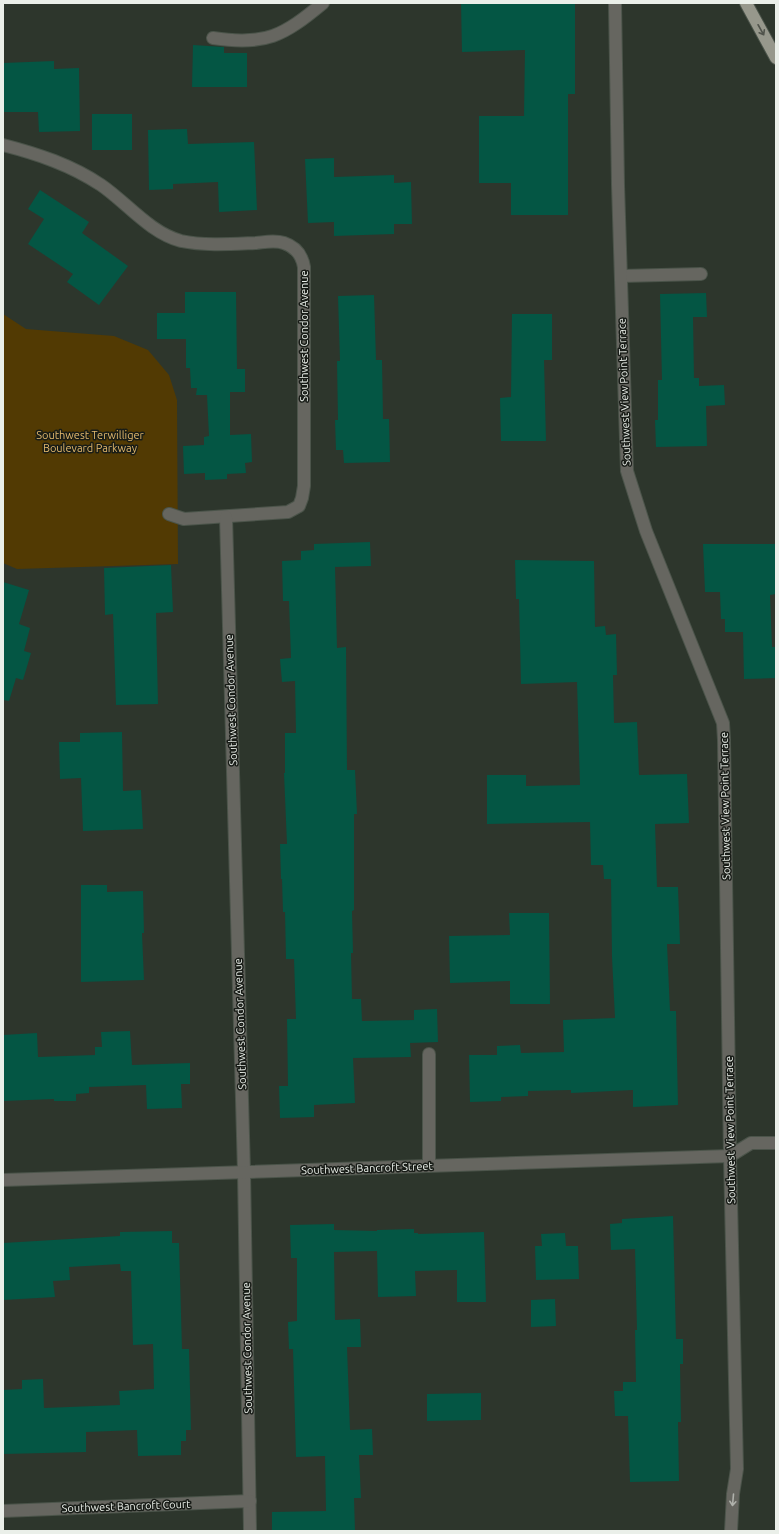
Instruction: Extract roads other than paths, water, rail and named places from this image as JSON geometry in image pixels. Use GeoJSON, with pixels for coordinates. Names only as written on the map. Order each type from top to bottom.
{"type":"FeatureCollection","features":[{"type":"Feature","properties":{"kind":"main road"},"geometry":{"type":"LineString","coordinates":[[746,3],[776,58]]}},
{"type":"Feature","properties":{"kind":"street"},"geometry":{"type":"LineString","coordinates":[[212,38],[235,41],[258,40],[278,35],[302,20],[323,3]]}},
{"type":"Feature","properties":{"kind":"street","name":"Southwest View Point Terrace"},"geometry":{"type":"LineString","coordinates":[[615,3],[626,471],[646,531],[723,724],[737,1469],[733,1494],[731,1531]]}},
{"type":"Feature","properties":{"kind":"street","name":"Southwest Condor Avenue"},"geometry":{"type":"LineString","coordinates":[[3,145],[32,152],[85,175],[103,186],[158,231],[172,239],[204,244],[275,241],[290,246],[302,258],[304,267],[304,486],[302,498],[299,506],[288,512],[226,517],[244,1172],[250,1531]]}},
{"type":"Feature","properties":{"kind":"street"},"geometry":{"type":"LineString","coordinates":[[621,276],[701,274]]}},
{"type":"Feature","properties":{"kind":"street"},"geometry":{"type":"LineString","coordinates":[[169,514],[184,519],[226,517]]}},
{"type":"Feature","properties":{"kind":"street"},"geometry":{"type":"LineString","coordinates":[[429,1054],[429,1166]]}},
{"type":"Feature","properties":{"kind":"street"},"geometry":{"type":"LineString","coordinates":[[730,1156],[751,1143],[776,1143]]}},
{"type":"Feature","properties":{"kind":"street","name":"Southwest Bancroft Street"},"geometry":{"type":"LineString","coordinates":[[3,1180],[730,1156]]}},
{"type":"Feature","properties":{"kind":"street","name":"Southwest Bancroft Court"},"geometry":{"type":"LineString","coordinates":[[3,1510],[250,1501]]}},
{"type":"Feature","properties":{"kind":"park label","name":"Southwest Terwilliger Boulevard Parkway"},"geometry":{"type":"Point","coordinates":[90,441]}}]}
